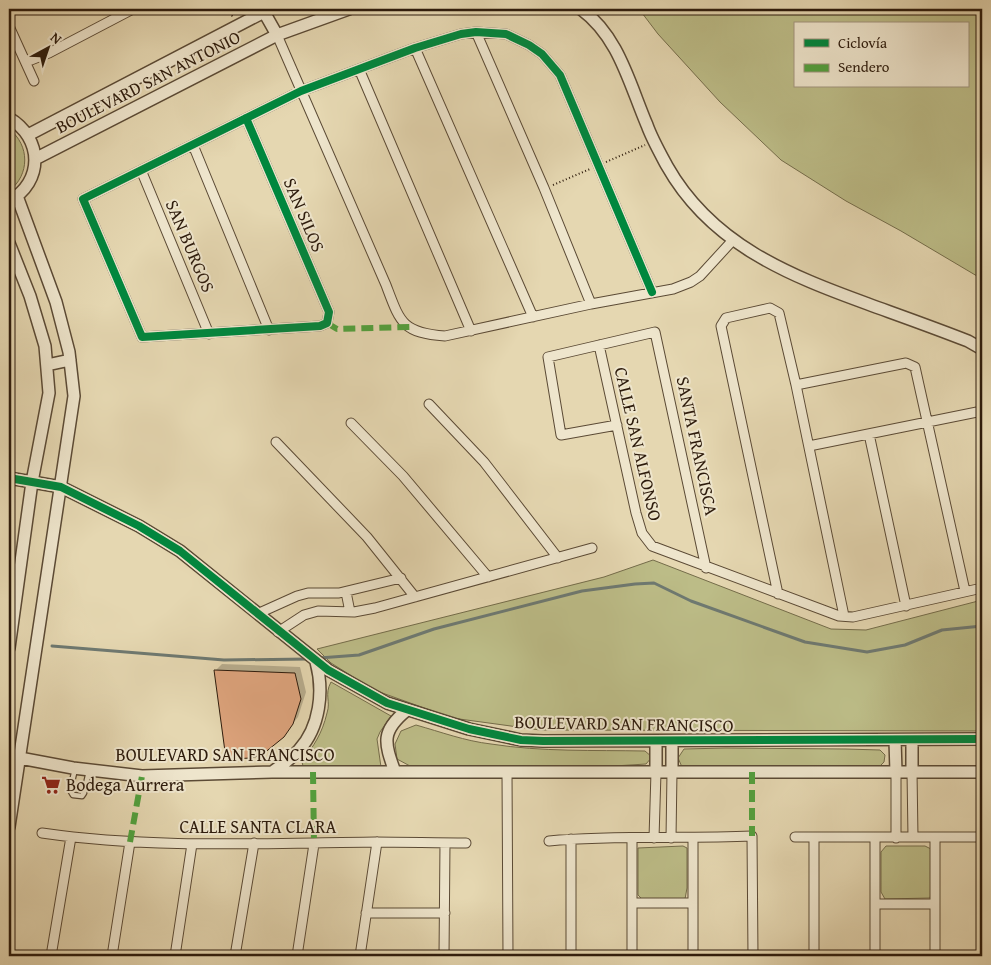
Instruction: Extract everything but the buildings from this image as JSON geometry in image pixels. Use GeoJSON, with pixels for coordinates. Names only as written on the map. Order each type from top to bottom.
{"type":"FeatureCollection","features":[{"type":"Feature","properties":{"kind":"street"},"geometry":{"type":"LineString","coordinates":[[26,62],[49,53],[133,9]]}},
{"type":"Feature","properties":{"kind":"street","name":"BOULEVARD SAN ANTONIO"},"geometry":{"type":"LineString","coordinates":[[35,159],[276,36],[350,9]]}},
{"type":"Feature","properties":{"kind":"street"},"geometry":{"type":"LineString","coordinates":[[580,9],[599,24],[612,41],[647,128],[668,168],[698,208],[722,232],[749,251],[798,277],[968,341],[982,349]]}},
{"type":"Feature","properties":{"kind":"street"},"geometry":{"type":"LineString","coordinates":[[268,10],[276,36],[386,285],[396,312],[403,323],[428,335],[445,336],[673,288],[691,282],[711,266],[733,240]]}},
{"type":"Feature","properties":{"kind":"street","name":"BOULEVARD SAN ANTONIO"},"geometry":{"type":"LineString","coordinates":[[28,135],[268,10]]}},
{"type":"Feature","properties":{"kind":"street"},"geometry":{"type":"LineString","coordinates":[[9,26],[34,81]]}},
{"type":"Feature","properties":{"kind":"street"},"geometry":{"type":"LineString","coordinates":[[193,145],[269,330],[142,337],[83,199],[301,91],[415,48],[461,34],[476,32],[506,34],[529,45],[542,54],[560,75],[652,292]]}},
{"type":"Feature","properties":{"kind":"street"},"geometry":{"type":"LineString","coordinates":[[476,32],[544,188],[590,304]]}},
{"type":"Feature","properties":{"kind":"street"},"geometry":{"type":"LineString","coordinates":[[415,48],[533,317]]}},
{"type":"Feature","properties":{"kind":"street"},"geometry":{"type":"LineString","coordinates":[[359,69],[471,331]]}},
{"type":"Feature","properties":{"kind":"street"},"geometry":{"type":"LineString","coordinates":[[9,118],[28,135],[32,142],[35,159],[32,176],[28,184],[13,199],[56,302],[70,360],[74,396],[61,487],[14,757],[9,827]]}},
{"type":"Feature","properties":{"kind":"street","name":"SAN SILOS"},"geometry":{"type":"LineString","coordinates":[[246,118],[329,312],[327,323],[320,326],[269,330]]}},
{"type":"Feature","properties":{"kind":"street","name":"SAN BURGOS"},"geometry":{"type":"LineString","coordinates":[[141,170],[210,334]]}},
{"type":"Feature","properties":{"kind":"street"},"geometry":{"type":"LineString","coordinates":[[9,243],[30,296],[45,346],[49,393],[32,482],[9,648]]}},
{"type":"Feature","properties":{"kind":"street"},"geometry":{"type":"LineString","coordinates":[[778,594],[721,326],[726,318],[770,308],[779,313],[796,385],[844,616]]}},
{"type":"Feature","properties":{"kind":"street","name":"SANTA FRANCISCA"},"geometry":{"type":"LineString","coordinates":[[599,345],[655,332],[706,568]]}},
{"type":"Feature","properties":{"kind":"street"},"geometry":{"type":"LineString","coordinates":[[599,345],[548,357],[561,435],[617,425]]}},
{"type":"Feature","properties":{"kind":"street","name":"CALLE SAN ALFONSO"},"geometry":{"type":"LineString","coordinates":[[599,345],[642,533],[652,546],[706,568]]}},
{"type":"Feature","properties":{"kind":"street"},"geometry":{"type":"LineString","coordinates":[[47,365],[70,360]]}},
{"type":"Feature","properties":{"kind":"street"},"geometry":{"type":"LineString","coordinates":[[796,385],[906,363],[915,367],[965,591]]}},
{"type":"Feature","properties":{"kind":"street"},"geometry":{"type":"LineString","coordinates":[[430,404],[484,462],[558,558]]}},
{"type":"Feature","properties":{"kind":"street"},"geometry":{"type":"LineString","coordinates":[[809,446],[982,411]]}},
{"type":"Feature","properties":{"kind":"street"},"geometry":{"type":"LineString","coordinates":[[351,423],[403,476],[488,577]]}},
{"type":"Feature","properties":{"kind":"street"},"geometry":{"type":"LineString","coordinates":[[869,434],[906,606]]}},
{"type":"Feature","properties":{"kind":"street"},"geometry":{"type":"LineString","coordinates":[[276,442],[367,537],[415,597]]}},
{"type":"Feature","properties":{"kind":"street","name":"BOULEVARD SAN FRANCISCO"},"geometry":{"type":"LineString","coordinates":[[9,478],[61,487],[139,526],[180,551],[278,632],[328,670],[379,699],[407,710],[469,729],[521,740],[544,741],[982,739]]}},
{"type":"Feature","properties":{"kind":"street"},"geometry":{"type":"LineString","coordinates":[[278,632],[304,616],[318,611],[350,612],[375,608],[592,548]]}},
{"type":"Feature","properties":{"kind":"street"},"geometry":{"type":"LineString","coordinates":[[706,568],[817,609],[853,617],[982,588]]}},
{"type":"Feature","properties":{"kind":"street"},"geometry":{"type":"LineString","coordinates":[[257,614],[308,593],[346,592],[401,578]]}},
{"type":"Feature","properties":{"kind":"street"},"geometry":{"type":"LineString","coordinates":[[346,592],[350,612]]}},
{"type":"Feature","properties":{"kind":"street"},"geometry":{"type":"LineString","coordinates":[[272,772],[288,761],[300,749],[311,731],[317,715],[320,698],[320,678],[316,662]]}},
{"type":"Feature","properties":{"kind":"street"},"geometry":{"type":"LineString","coordinates":[[395,772],[387,750],[388,729],[394,720],[407,710]]}},
{"type":"Feature","properties":{"kind":"street"},"geometry":{"type":"LineString","coordinates":[[895,740],[896,838]]}},
{"type":"Feature","properties":{"kind":"street"},"geometry":{"type":"LineString","coordinates":[[912,740],[913,837]]}},
{"type":"Feature","properties":{"kind":"street"},"geometry":{"type":"LineString","coordinates":[[654,838],[656,741]]}},
{"type":"Feature","properties":{"kind":"street"},"geometry":{"type":"LineString","coordinates":[[671,838],[672,741]]}},
{"type":"Feature","properties":{"kind":"street","name":"BOULEVARD SAN FRANCISCO"},"geometry":{"type":"LineString","coordinates":[[14,757],[89,771],[142,776],[272,772],[982,772]]}},
{"type":"Feature","properties":{"kind":"street"},"geometry":{"type":"LineString","coordinates":[[507,772],[508,956]]}},
{"type":"Feature","properties":{"kind":"street","name":"CALLE SANTA CLARA"},"geometry":{"type":"LineString","coordinates":[[42,833],[130,842],[192,844],[466,843]]}},
{"type":"Feature","properties":{"kind":"street"},"geometry":{"type":"LineString","coordinates":[[549,841],[752,836],[753,956]]}},
{"type":"Feature","properties":{"kind":"street"},"geometry":{"type":"LineString","coordinates":[[51,956],[71,837]]}},
{"type":"Feature","properties":{"kind":"street"},"geometry":{"type":"LineString","coordinates":[[794,837],[982,837]]}},
{"type":"Feature","properties":{"kind":"street"},"geometry":{"type":"LineString","coordinates":[[935,837],[935,956]]}},
{"type":"Feature","properties":{"kind":"street"},"geometry":{"type":"LineString","coordinates":[[632,838],[632,956]]}},
{"type":"Feature","properties":{"kind":"street"},"geometry":{"type":"LineString","coordinates":[[693,838],[693,956]]}},
{"type":"Feature","properties":{"kind":"street"},"geometry":{"type":"LineString","coordinates":[[814,838],[814,956]]}},
{"type":"Feature","properties":{"kind":"street"},"geometry":{"type":"LineString","coordinates":[[875,838],[875,956]]}},
{"type":"Feature","properties":{"kind":"street"},"geometry":{"type":"LineString","coordinates":[[571,839],[571,956]]}},
{"type":"Feature","properties":{"kind":"street"},"geometry":{"type":"LineString","coordinates":[[112,956],[130,842]]}},
{"type":"Feature","properties":{"kind":"street"},"geometry":{"type":"LineString","coordinates":[[360,956],[377,842]]}},
{"type":"Feature","properties":{"kind":"street"},"geometry":{"type":"LineString","coordinates":[[236,956],[254,843]]}},
{"type":"Feature","properties":{"kind":"street"},"geometry":{"type":"LineString","coordinates":[[444,956],[445,843]]}},
{"type":"Feature","properties":{"kind":"street"},"geometry":{"type":"LineString","coordinates":[[175,956],[192,844]]}},
{"type":"Feature","properties":{"kind":"street"},"geometry":{"type":"LineString","coordinates":[[297,956],[314,844]]}},
{"type":"Feature","properties":{"kind":"street"},"geometry":{"type":"LineString","coordinates":[[632,903],[693,903]]}},
{"type":"Feature","properties":{"kind":"street"},"geometry":{"type":"LineString","coordinates":[[875,904],[935,904]]}},
{"type":"Feature","properties":{"kind":"street"},"geometry":{"type":"LineString","coordinates":[[366,913],[445,913]]}},
{"type":"Feature","properties":{"kind":"lane"},"geometry":{"type":"LineString","coordinates":[[76,769],[70,790],[73,795],[82,796],[84,793],[89,771]]}},
{"type":"Feature","properties":{"kind":"green space"},"geometry":{"type":"Polygon","coordinates":[[[639,9],[982,9],[982,279],[846,201],[781,160],[720,102],[658,34],[639,9]]]}},
{"type":"Feature","properties":{"kind":"green space"},"geometry":{"type":"Polygon","coordinates":[[[9,129],[21,143],[25,160],[21,177],[9,191],[9,129]]]}},
{"type":"Feature","properties":{"kind":"green space"},"geometry":{"type":"Polygon","coordinates":[[[653,560],[831,629],[866,630],[982,600],[982,731],[540,730],[452,718],[374,690],[331,663],[317,649],[604,577],[653,560]]]}},
{"type":"Feature","properties":{"kind":"green space"},"geometry":{"type":"Polygon","coordinates":[[[331,682],[391,716],[377,739],[381,767],[303,766],[302,762],[323,727],[328,709],[328,691],[331,682]]]}},
{"type":"Feature","properties":{"kind":"green space"},"geometry":{"type":"Polygon","coordinates":[[[416,725],[462,739],[510,747],[645,751],[652,757],[646,764],[587,767],[410,766],[397,759],[395,744],[401,731],[416,725]]]}},
{"type":"Feature","properties":{"kind":"green space"},"geometry":{"type":"Polygon","coordinates":[[[684,749],[880,750],[885,755],[884,762],[878,768],[682,767],[678,758],[684,749]]]}},
{"type":"Feature","properties":{"kind":"green space"},"geometry":{"type":"Polygon","coordinates":[[[683,846],[687,848],[687,888],[685,899],[643,900],[638,895],[638,848],[683,846]]]}},
{"type":"Feature","properties":{"kind":"green space"},"geometry":{"type":"Polygon","coordinates":[[[886,846],[925,846],[931,849],[932,889],[930,898],[885,899],[881,892],[881,852],[886,846]]]}},
{"type":"Feature","properties":{"kind":"waterway"},"geometry":{"type":"LineString","coordinates":[[319,658],[359,655],[434,629],[582,591],[654,583],[691,601],[805,642],[867,652],[905,645],[942,630],[982,626]]}},
{"type":"Feature","properties":{"kind":"waterway"},"geometry":{"type":"LineString","coordinates":[[52,646],[224,660],[308,659]]}},
{"type":"Feature","properties":{"kind":"marked path"},"geometry":{"type":"LineString","coordinates":[[327,323],[337,329],[410,327]]}},
{"type":"Feature","properties":{"kind":"marked path"},"geometry":{"type":"LineString","coordinates":[[313,772],[314,844]]}},
{"type":"Feature","properties":{"kind":"marked path"},"geometry":{"type":"LineString","coordinates":[[752,772],[752,836]]}},
{"type":"Feature","properties":{"kind":"marked path"},"geometry":{"type":"LineString","coordinates":[[130,842],[142,776]]}},
{"type":"Feature","properties":{"kind":"cycle path"},"geometry":{"type":"LineString","coordinates":[[246,118],[329,312],[327,323],[320,326],[142,337],[83,199],[301,91],[415,48],[461,34],[476,32],[506,34],[529,45],[542,54],[560,75],[652,292]]}},
{"type":"Feature","properties":{"kind":"cycle path"},"geometry":{"type":"LineString","coordinates":[[9,478],[61,487],[139,526],[180,551],[328,670],[387,703],[469,729],[521,740],[543,741],[982,739]]}},
{"type":"Feature","properties":{"kind":"place","name":"Bodega Aurrera"},"geometry":{"type":"Point","coordinates":[51,785]}}]}
